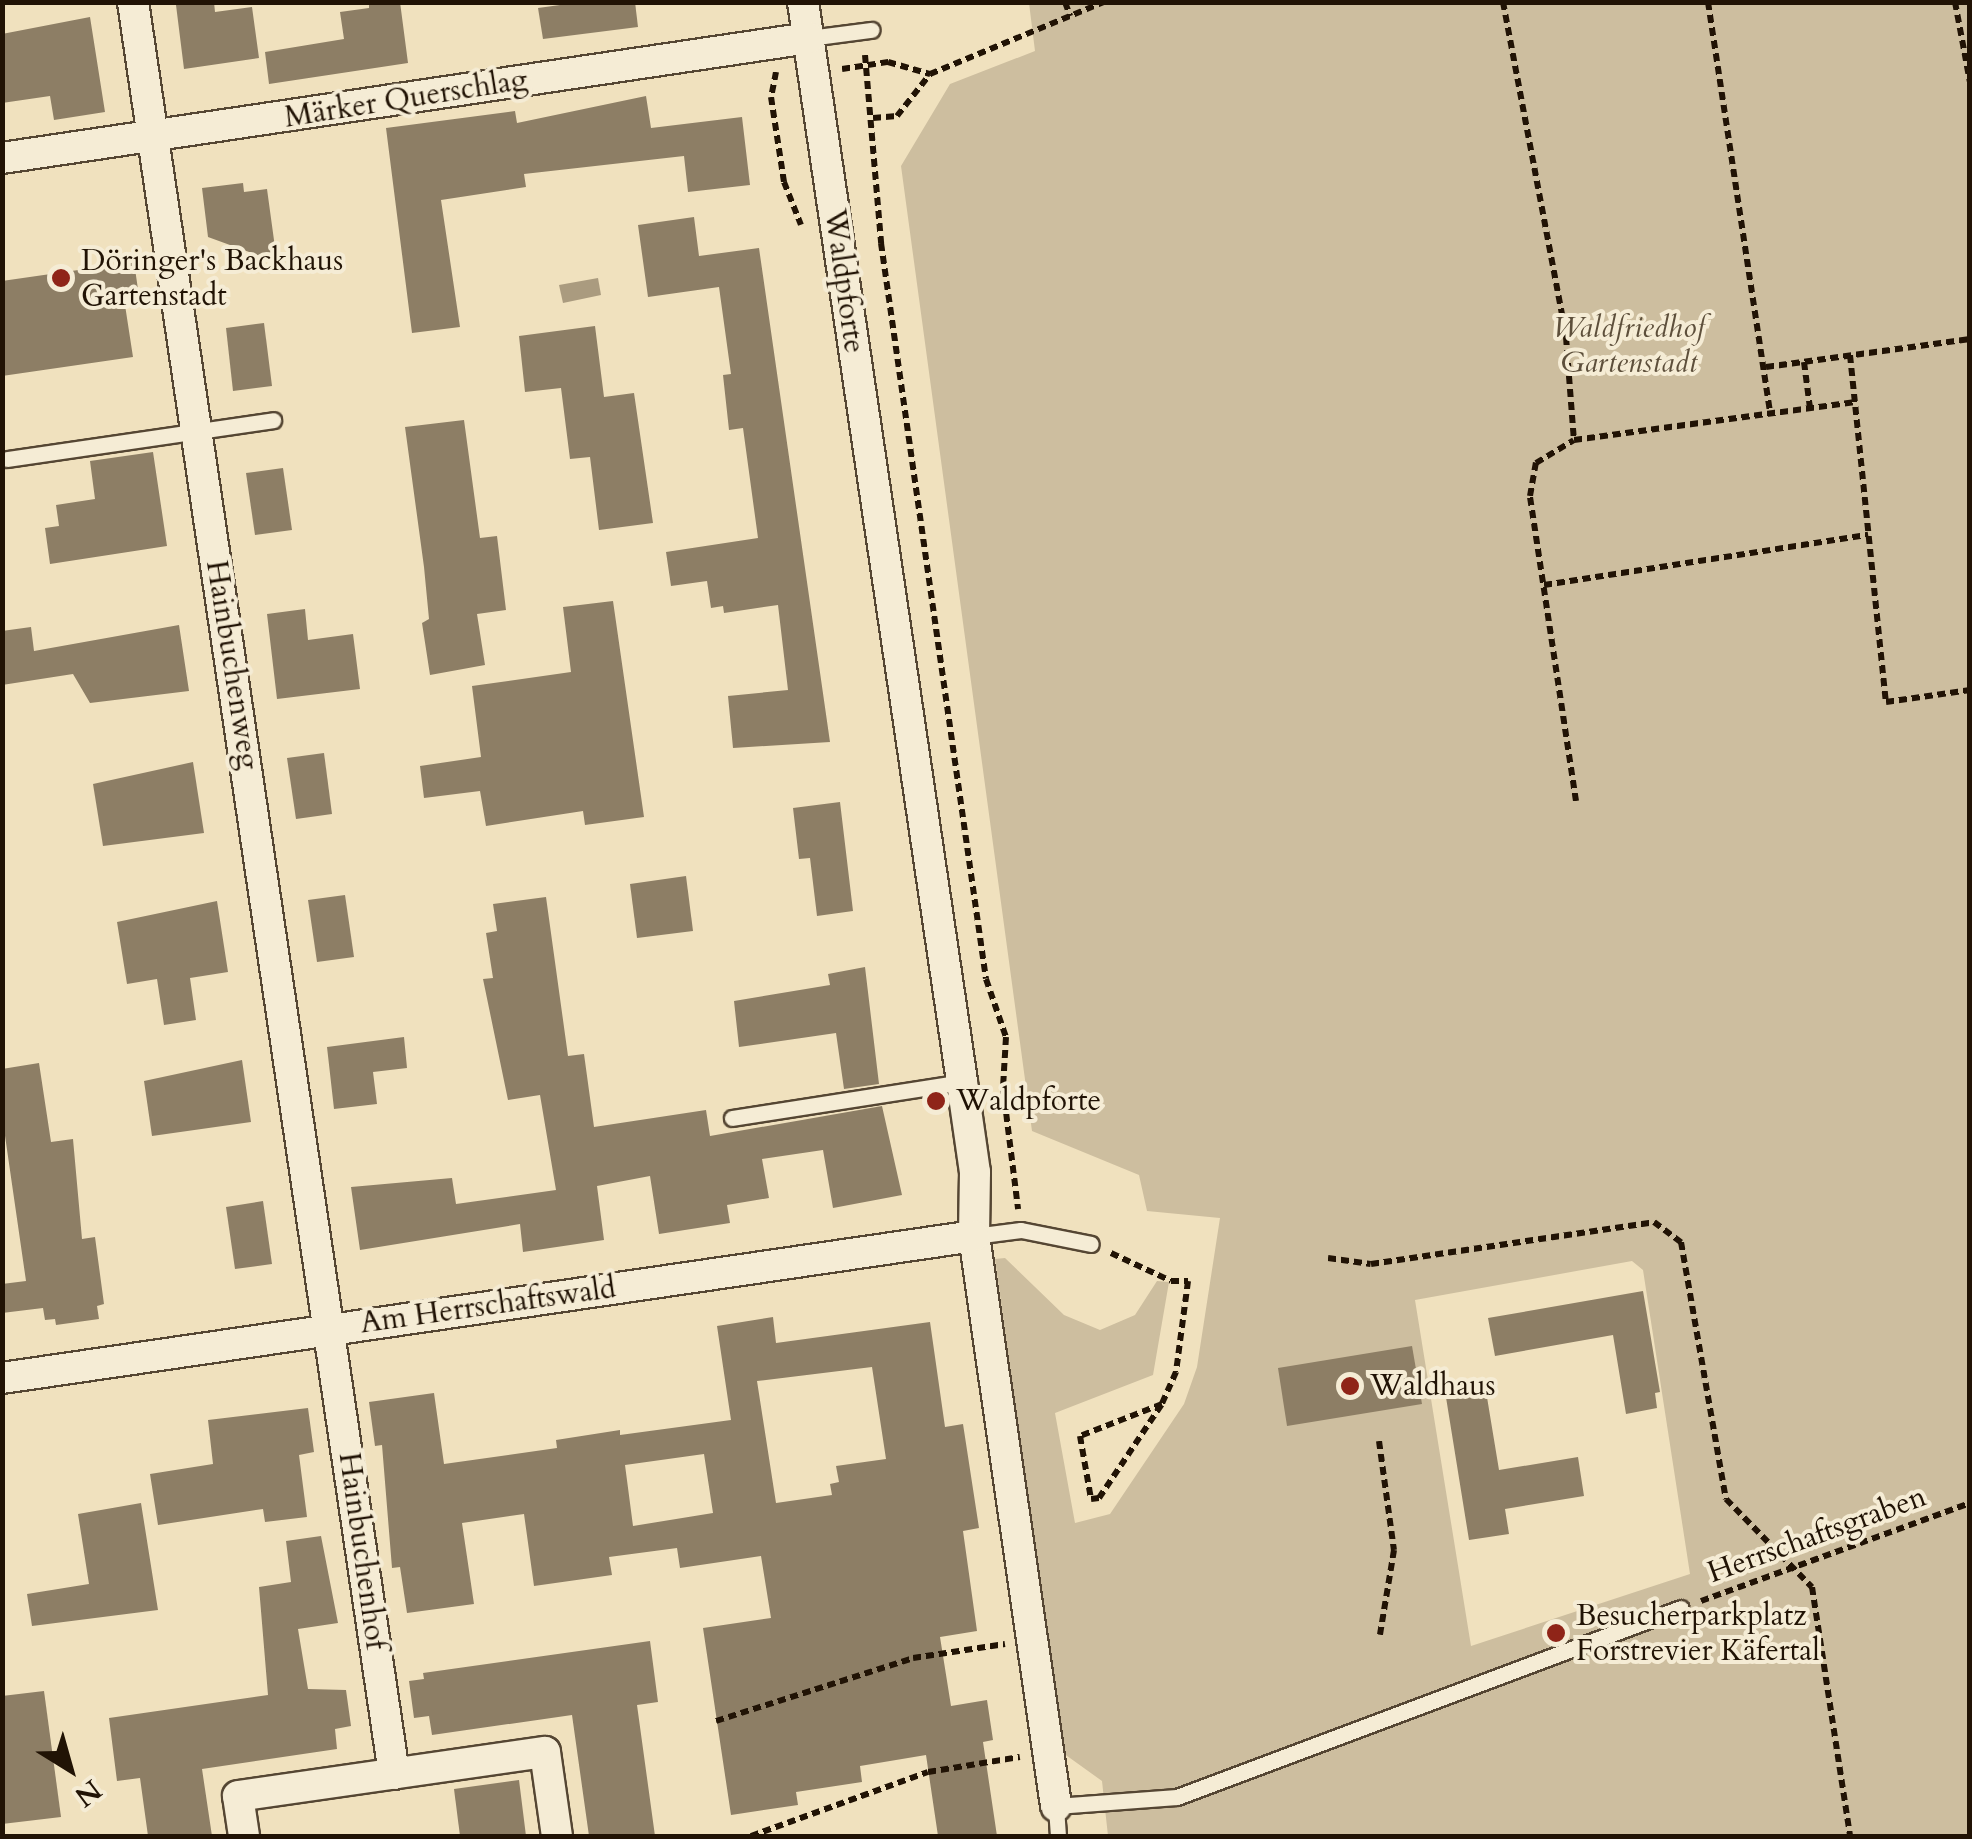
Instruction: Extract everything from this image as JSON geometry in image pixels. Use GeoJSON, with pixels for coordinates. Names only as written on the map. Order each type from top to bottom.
{"type":"FeatureCollection","features":[{"type":"Feature","properties":{"kind":"street","name":"Hainbuchenweg"},"geometry":{"type":"LineString","coordinates":[[134,2],[330,1328]]}},
{"type":"Feature","properties":{"kind":"street","name":"Waldpforte"},"geometry":{"type":"LineString","coordinates":[[803,2],[975,1172],[974,1236],[1057,1822]]}},
{"type":"Feature","properties":{"kind":"street","name":"Märker Querschlag"},"geometry":{"type":"LineString","coordinates":[[2,158],[808,38]]}},
{"type":"Feature","properties":{"kind":"street","name":"Am Herrschaftswald"},"geometry":{"type":"LineString","coordinates":[[2,1378],[974,1236]]}},
{"type":"Feature","properties":{"kind":"street","name":"Hainbuchenhof"},"geometry":{"type":"LineString","coordinates":[[330,1328],[394,1774]]}},
{"type":"Feature","properties":{"kind":"street"},"geometry":{"type":"LineString","coordinates":[[244,1836],[238,1796],[545,1752],[558,1836]]}},
{"type":"Feature","properties":{"kind":"lane"},"geometry":{"type":"LineString","coordinates":[[808,38],[866,30]]}},
{"type":"Feature","properties":{"kind":"lane"},"geometry":{"type":"LineString","coordinates":[[7,459],[273,420]]}},
{"type":"Feature","properties":{"kind":"lane"},"geometry":{"type":"LineString","coordinates":[[732,1118],[962,1082]]}},
{"type":"Feature","properties":{"kind":"lane"},"geometry":{"type":"LineString","coordinates":[[974,1236],[1021,1230],[1091,1244]]}},
{"type":"Feature","properties":{"kind":"lane"},"geometry":{"type":"LineString","coordinates":[[1057,1822],[1176,1797],[1681,1608]]}},
{"type":"Feature","properties":{"kind":"path"},"geometry":{"type":"LineString","coordinates":[[1065,2],[1070,16]]}},
{"type":"Feature","properties":{"kind":"path"},"geometry":{"type":"LineString","coordinates":[[872,118],[897,116],[930,74],[1104,2]]}},
{"type":"Feature","properties":{"kind":"path"},"geometry":{"type":"LineString","coordinates":[[1503,2],[1566,337],[1574,440]]}},
{"type":"Feature","properties":{"kind":"path"},"geometry":{"type":"LineString","coordinates":[[1708,2],[1766,367],[1770,414]]}},
{"type":"Feature","properties":{"kind":"path"},"geometry":{"type":"LineString","coordinates":[[1955,2],[1970,82]]}},
{"type":"Feature","properties":{"kind":"path"},"geometry":{"type":"LineString","coordinates":[[866,30],[881,244],[986,979],[1006,1038],[1003,1088],[1021,1230]]}},
{"type":"Feature","properties":{"kind":"path"},"geometry":{"type":"LineString","coordinates":[[814,72],[888,62],[930,74]]}},
{"type":"Feature","properties":{"kind":"path"},"geometry":{"type":"LineString","coordinates":[[1766,367],[1970,339]]}},
{"type":"Feature","properties":{"kind":"path"},"geometry":{"type":"LineString","coordinates":[[1850,355],[1886,702],[1970,690]]}},
{"type":"Feature","properties":{"kind":"path"},"geometry":{"type":"LineString","coordinates":[[1804,362],[1810,408]]}},
{"type":"Feature","properties":{"kind":"path"},"geometry":{"type":"LineString","coordinates":[[1576,801],[1530,496],[1536,463],[1574,440],[1854,402]]}},
{"type":"Feature","properties":{"kind":"path"},"geometry":{"type":"LineString","coordinates":[[1544,585],[1868,536]]}},
{"type":"Feature","properties":{"kind":"path"},"geometry":{"type":"LineString","coordinates":[[1328,1258],[1371,1264],[1654,1222],[1680,1242],[1726,1499],[1812,1587],[1850,1836]]}},
{"type":"Feature","properties":{"kind":"path"},"geometry":{"type":"LineString","coordinates":[[1091,1244],[1171,1281],[1188,1281],[1176,1372],[1162,1404],[1099,1498],[1091,1500],[1080,1436],[1162,1404]]}},
{"type":"Feature","properties":{"kind":"path"},"geometry":{"type":"LineString","coordinates":[[1379,1440],[1394,1550],[1380,1635]]}},
{"type":"Feature","properties":{"kind":"path","name":"Herrschaftsgraben"},"geometry":{"type":"LineString","coordinates":[[1681,1608],[1970,1503]]}},
{"type":"Feature","properties":{"kind":"path"},"geometry":{"type":"LineString","coordinates":[[716,1721],[913,1658],[1031,1640]]}},
{"type":"Feature","properties":{"kind":"path"},"geometry":{"type":"LineString","coordinates":[[752,1836],[928,1772],[1046,1752]]}},
{"type":"Feature","properties":{"kind":"green space","name":"Waldfriedhof Gartenstadt"},"geometry":{"type":"Polygon","coordinates":[[[1029,3],[1969,3],[1969,1836],[1108,1836],[1102,1781],[1063,1753],[995,1259],[1005,1258],[1064,1315],[1100,1330],[1135,1315],[1157,1281],[1169,1282],[1153,1375],[1055,1413],[1075,1523],[1110,1514],[1184,1404],[1197,1367],[1220,1218],[1147,1211],[1139,1175],[1032,1131],[901,166],[950,84],[1035,51],[1029,3]],[[1632,1261],[1415,1300],[1471,1646],[1690,1574],[1643,1270],[1632,1261]]]}},
{"type":"Feature","properties":{"kind":"shaded area"},"geometry":{"type":"Polygon","coordinates":[[[598,278],[601,295],[563,303],[559,285],[598,278]]]}},
{"type":"Feature","properties":{"kind":"building"},"geometry":{"type":"Polygon","coordinates":[[[214,2],[215,12],[252,7],[259,58],[184,69],[176,5],[214,2]]]}},
{"type":"Feature","properties":{"kind":"building"},"geometry":{"type":"Polygon","coordinates":[[[369,2],[400,2],[408,63],[269,84],[265,52],[344,39],[340,12],[369,8],[369,2]]]}},
{"type":"Feature","properties":{"kind":"building"},"geometry":{"type":"Polygon","coordinates":[[[582,2],[635,2],[638,27],[543,39],[538,8],[582,2]]]}},
{"type":"Feature","properties":{"kind":"building"},"geometry":{"type":"Polygon","coordinates":[[[90,17],[105,112],[54,120],[50,96],[2,103],[2,34],[90,17]]]}},
{"type":"Feature","properties":{"kind":"building"},"geometry":{"type":"Polygon","coordinates":[[[646,96],[651,128],[742,117],[750,185],[688,192],[684,156],[524,174],[526,187],[441,200],[460,327],[412,333],[386,128],[515,111],[517,123],[646,96]]]}},
{"type":"Feature","properties":{"kind":"building"},"geometry":{"type":"Polygon","coordinates":[[[243,183],[244,192],[267,189],[277,262],[208,237],[202,188],[243,183]]]}},
{"type":"Feature","properties":{"kind":"building"},"geometry":{"type":"Polygon","coordinates":[[[694,217],[699,256],[759,248],[830,742],[733,748],[728,696],[788,690],[778,605],[724,613],[723,606],[711,608],[707,581],[671,586],[666,552],[758,538],[743,428],[729,430],[723,375],[731,374],[719,287],[648,297],[638,225],[694,217]]]}},
{"type":"Feature","properties":{"kind":"building"},"geometry":{"type":"Polygon","coordinates":[[[134,262],[140,303],[125,305],[133,357],[2,376],[2,281],[134,262]]]}},
{"type":"Feature","properties":{"kind":"building"},"geometry":{"type":"Polygon","coordinates":[[[264,323],[272,386],[233,391],[226,328],[264,323]]]}},
{"type":"Feature","properties":{"kind":"building"},"geometry":{"type":"Polygon","coordinates":[[[595,326],[604,397],[634,393],[653,523],[599,530],[590,457],[570,459],[561,388],[525,392],[519,336],[595,326]]]}},
{"type":"Feature","properties":{"kind":"building"},"geometry":{"type":"Polygon","coordinates":[[[464,420],[480,538],[497,536],[506,610],[477,614],[485,665],[430,675],[422,623],[429,619],[424,567],[405,427],[464,420]]]}},
{"type":"Feature","properties":{"kind":"building"},"geometry":{"type":"Polygon","coordinates":[[[153,452],[167,546],[50,564],[45,528],[59,526],[56,505],[95,499],[90,461],[153,452]]]}},
{"type":"Feature","properties":{"kind":"building"},"geometry":{"type":"Polygon","coordinates":[[[283,468],[292,530],[255,535],[246,473],[283,468]]]}},
{"type":"Feature","properties":{"kind":"building"},"geometry":{"type":"Polygon","coordinates":[[[613,601],[644,817],[585,825],[583,811],[486,826],[480,791],[424,798],[420,766],[481,757],[472,686],[571,672],[563,607],[613,601]]]}},
{"type":"Feature","properties":{"kind":"building"},"geometry":{"type":"Polygon","coordinates":[[[305,609],[308,640],[353,634],[360,689],[277,699],[267,614],[305,609]]]}},
{"type":"Feature","properties":{"kind":"building"},"geometry":{"type":"Polygon","coordinates":[[[179,625],[189,691],[90,703],[73,674],[2,685],[2,631],[31,627],[34,651],[179,625]]]}},
{"type":"Feature","properties":{"kind":"building"},"geometry":{"type":"Polygon","coordinates":[[[324,753],[332,814],[296,819],[287,758],[324,753]]]}},
{"type":"Feature","properties":{"kind":"building"},"geometry":{"type":"Polygon","coordinates":[[[193,762],[204,833],[103,846],[93,784],[193,762]]]}},
{"type":"Feature","properties":{"kind":"building"},"geometry":{"type":"Polygon","coordinates":[[[840,802],[853,911],[817,916],[810,858],[799,859],[793,808],[840,802]]]}},
{"type":"Feature","properties":{"kind":"building"},"geometry":{"type":"Polygon","coordinates":[[[686,876],[693,931],[637,938],[630,884],[686,876]]]}},
{"type":"Feature","properties":{"kind":"building"},"geometry":{"type":"Polygon","coordinates":[[[345,895],[354,957],[317,962],[308,900],[345,895]]]}},
{"type":"Feature","properties":{"kind":"building"},"geometry":{"type":"Polygon","coordinates":[[[546,897],[568,1056],[584,1054],[594,1127],[706,1110],[710,1136],[882,1106],[902,1195],[833,1208],[823,1150],[762,1159],[769,1198],[727,1205],[730,1223],[659,1234],[650,1176],[597,1186],[604,1240],[523,1252],[520,1224],[360,1250],[351,1187],[452,1178],[456,1204],[556,1190],[540,1095],[508,1100],[483,979],[493,978],[486,933],[497,931],[493,904],[546,897]]]}},
{"type":"Feature","properties":{"kind":"building"},"geometry":{"type":"Polygon","coordinates":[[[217,901],[228,972],[190,978],[196,1020],[164,1025],[157,979],[127,984],[117,922],[217,901]]]}},
{"type":"Feature","properties":{"kind":"building"},"geometry":{"type":"Polygon","coordinates":[[[865,967],[879,1084],[844,1089],[836,1033],[739,1047],[734,1001],[830,985],[828,974],[865,967]]]}},
{"type":"Feature","properties":{"kind":"building"},"geometry":{"type":"Polygon","coordinates":[[[404,1037],[407,1068],[373,1072],[377,1104],[334,1109],[327,1047],[404,1037]]]}},
{"type":"Feature","properties":{"kind":"building"},"geometry":{"type":"Polygon","coordinates":[[[242,1060],[251,1122],[152,1136],[144,1081],[242,1060]]]}},
{"type":"Feature","properties":{"kind":"building"},"geometry":{"type":"Polygon","coordinates":[[[39,1063],[51,1142],[73,1139],[82,1239],[95,1237],[104,1304],[97,1306],[99,1319],[56,1325],[55,1319],[45,1320],[43,1308],[2,1313],[2,1284],[26,1281],[2,1115],[2,1069],[39,1063]]]}},
{"type":"Feature","properties":{"kind":"building"},"geometry":{"type":"Polygon","coordinates":[[[263,1201],[272,1264],[235,1269],[226,1207],[263,1201]]]}},
{"type":"Feature","properties":{"kind":"building"},"geometry":{"type":"Polygon","coordinates":[[[1643,1291],[1660,1392],[1655,1393],[1657,1408],[1626,1414],[1613,1335],[1495,1356],[1488,1318],[1643,1291]]]}},
{"type":"Feature","properties":{"kind":"building"},"geometry":{"type":"Polygon","coordinates":[[[773,1317],[776,1343],[930,1322],[945,1427],[963,1424],[979,1528],[963,1531],[977,1631],[940,1637],[951,1706],[987,1700],[993,1740],[983,1742],[997,1836],[938,1836],[926,1755],[860,1766],[862,1782],[796,1792],[798,1805],[731,1815],[703,1628],[771,1618],[761,1556],[680,1568],[677,1548],[609,1557],[612,1575],[534,1586],[524,1514],[462,1523],[474,1604],[407,1613],[400,1567],[392,1568],[382,1445],[375,1446],[369,1402],[434,1393],[444,1464],[557,1448],[556,1440],[620,1430],[620,1435],[731,1420],[717,1326],[773,1317]],[[872,1367],[757,1381],[776,1503],[832,1495],[830,1484],[839,1482],[836,1466],[886,1459],[872,1367]],[[704,1454],[625,1465],[633,1526],[713,1513],[704,1454]]]}},
{"type":"Feature","properties":{"kind":"building","name":"Waldhaus"},"geometry":{"type":"Polygon","coordinates":[[[1412,1346],[1422,1404],[1287,1426],[1278,1368],[1412,1346]]]}},
{"type":"Feature","properties":{"kind":"building"},"geometry":{"type":"Polygon","coordinates":[[[1484,1379],[1499,1470],[1578,1457],[1584,1496],[1505,1509],[1509,1534],[1469,1540],[1444,1385],[1484,1379]]]}},
{"type":"Feature","properties":{"kind":"building"},"geometry":{"type":"Polygon","coordinates":[[[308,1408],[314,1452],[299,1455],[307,1517],[265,1522],[263,1509],[158,1525],[150,1474],[213,1464],[208,1420],[308,1408]]]}},
{"type":"Feature","properties":{"kind":"building"},"geometry":{"type":"Polygon","coordinates":[[[141,1503],[158,1610],[32,1626],[27,1594],[89,1584],[78,1514],[141,1503]]]}},
{"type":"Feature","properties":{"kind":"building"},"geometry":{"type":"Polygon","coordinates":[[[321,1536],[338,1623],[298,1629],[308,1689],[346,1690],[351,1726],[335,1729],[337,1749],[202,1769],[212,1836],[148,1836],[140,1778],[117,1781],[109,1718],[268,1695],[259,1587],[291,1582],[286,1541],[321,1536]]]}},
{"type":"Feature","properties":{"kind":"building"},"geometry":{"type":"Polygon","coordinates":[[[650,1641],[658,1702],[637,1705],[655,1836],[589,1836],[572,1715],[432,1735],[429,1716],[414,1718],[409,1681],[424,1679],[423,1673],[650,1641]]]}},
{"type":"Feature","properties":{"kind":"building"},"geometry":{"type":"Polygon","coordinates":[[[44,1691],[61,1817],[2,1824],[2,1696],[44,1691]]]}},
{"type":"Feature","properties":{"kind":"building"},"geometry":{"type":"Polygon","coordinates":[[[519,1780],[526,1836],[460,1836],[454,1789],[519,1780]]]}},
{"type":"Feature","properties":{"kind":"place","name":"Döringer's Backhaus Gartenstadt"},"geometry":{"type":"Point","coordinates":[61,278]}},
{"type":"Feature","properties":{"kind":"place","name":"Waldpforte"},"geometry":{"type":"Point","coordinates":[936,1101]}},
{"type":"Feature","properties":{"kind":"place","name":"Waldhaus"},"geometry":{"type":"Point","coordinates":[1350,1386]}},
{"type":"Feature","properties":{"kind":"place","name":"Besucherparkplatz Forstrevier Käfertal"},"geometry":{"type":"Point","coordinates":[1556,1633]}}]}
